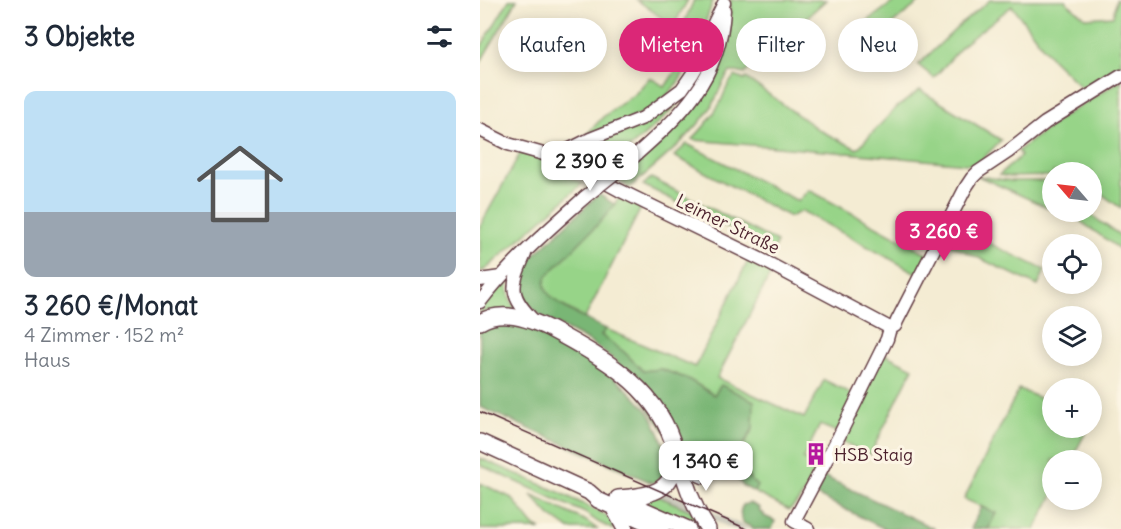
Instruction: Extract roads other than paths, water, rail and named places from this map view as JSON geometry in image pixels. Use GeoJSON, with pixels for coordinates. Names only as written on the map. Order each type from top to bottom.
{"type":"FeatureCollection","features":[{"type":"Feature","properties":{"kind":"main road"},"geometry":{"type":"LineString","coordinates":[[480,322],[504,315],[535,322],[584,347],[632,381],[644,393],[669,431],[694,506],[708,529]]}},
{"type":"Feature","properties":{"kind":"main road"},"geometry":{"type":"LineString","coordinates":[[480,442],[589,492],[602,492],[616,503],[661,529]]}},
{"type":"Feature","properties":{"kind":"main road"},"geometry":{"type":"LineString","coordinates":[[616,503],[640,497],[665,485],[674,471],[674,447]]}},
{"type":"Feature","properties":{"kind":"main road"},"geometry":{"type":"LineString","coordinates":[[616,503],[625,529]]}},
{"type":"Feature","properties":{"kind":"main road"},"geometry":{"type":"LineString","coordinates":[[616,503],[688,529]]}},
{"type":"Feature","properties":{"kind":"street"},"geometry":{"type":"LineString","coordinates":[[565,155],[590,139],[643,118],[682,89],[700,61],[724,2]]}},
{"type":"Feature","properties":{"kind":"street"},"geometry":{"type":"LineString","coordinates":[[480,302],[527,249],[675,120],[701,87],[710,71],[719,45],[724,2]]}},
{"type":"Feature","properties":{"kind":"street"},"geometry":{"type":"LineString","coordinates":[[808,529],[794,521],[839,436],[887,339],[890,328],[897,321],[972,178],[1045,123],[1121,76]]}},
{"type":"Feature","properties":{"kind":"street","name":"Leimer Straße"},"geometry":{"type":"LineString","coordinates":[[480,130],[508,144],[565,155],[619,190],[768,263],[890,328]]}},
{"type":"Feature","properties":{"kind":"street"},"geometry":{"type":"LineString","coordinates":[[527,249],[516,278],[514,293],[521,308],[535,322]]}},
{"type":"Feature","properties":{"kind":"street"},"geometry":{"type":"LineString","coordinates":[[480,280],[501,277]]}},
{"type":"Feature","properties":{"kind":"street"},"geometry":{"type":"LineString","coordinates":[[681,467],[700,476]]}},
{"type":"Feature","properties":{"kind":"tram line"},"geometry":{"type":"LineString","coordinates":[[480,412],[747,529]]}},
{"type":"Feature","properties":{"kind":"place","name":"HSB Staig"},"geometry":{"type":"Point","coordinates":[816,454]}}]}
